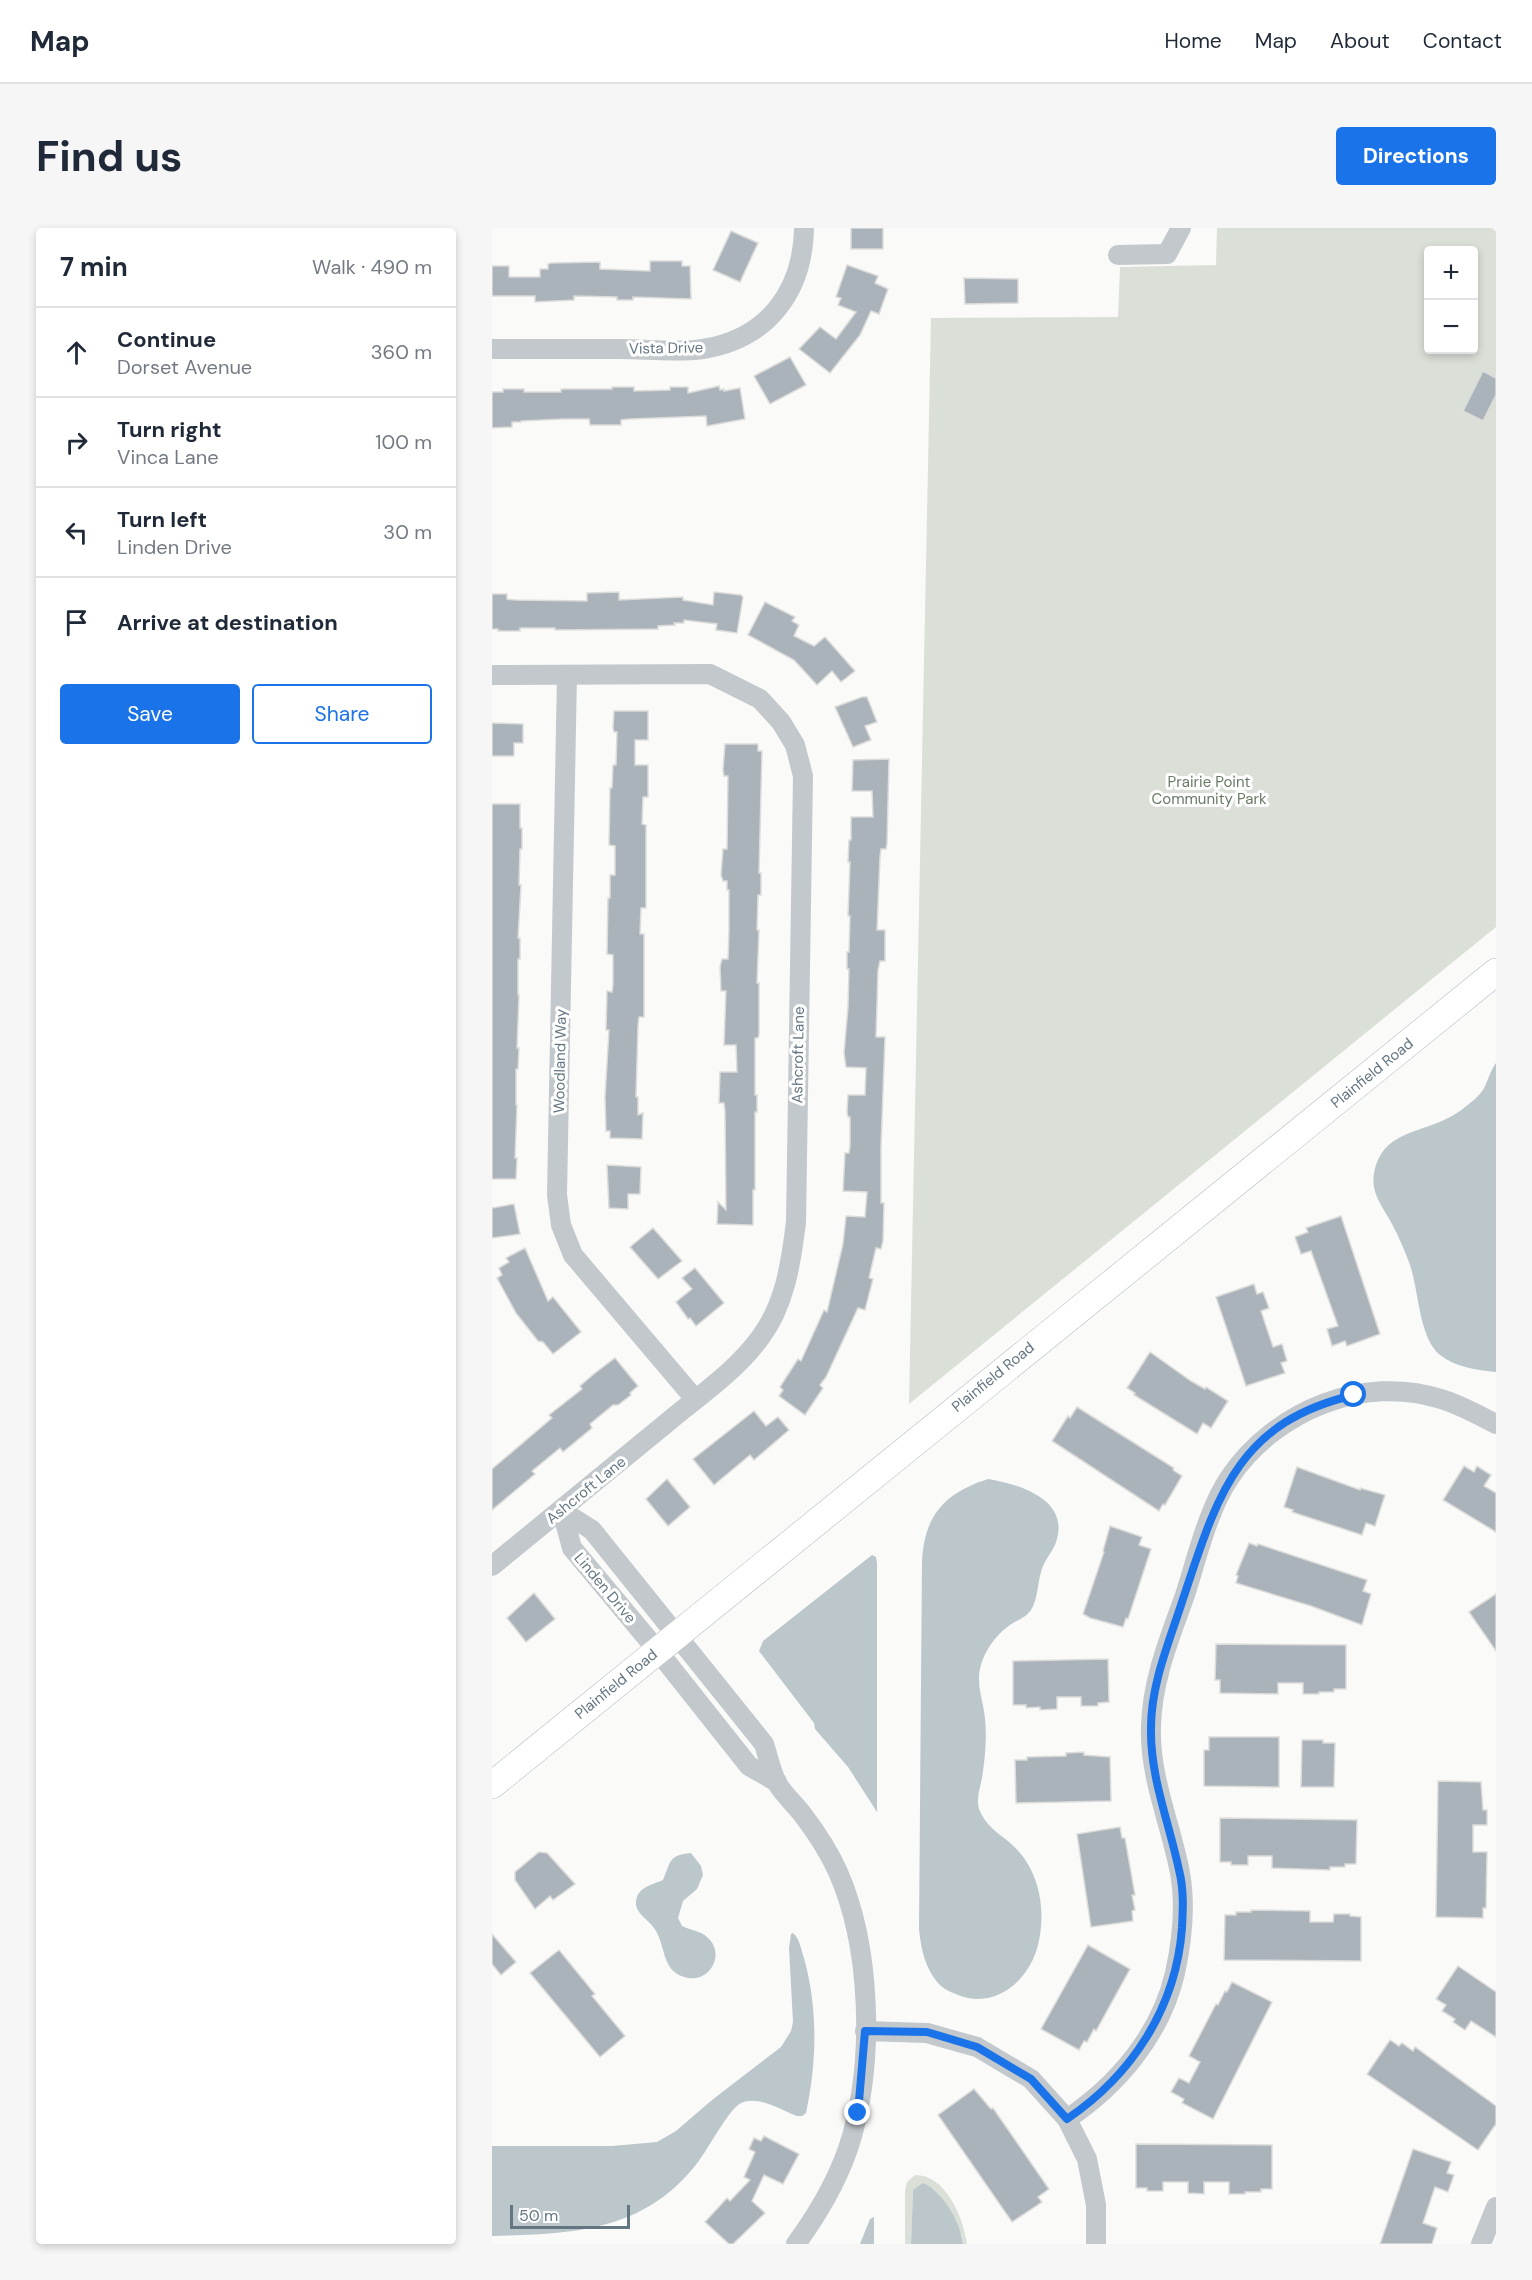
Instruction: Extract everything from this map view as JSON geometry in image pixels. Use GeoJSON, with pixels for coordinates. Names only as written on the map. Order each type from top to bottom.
{"type":"FeatureCollection","features":[{"type":"Feature","properties":{"kind":"main road","name":"Plainfield Road"},"geometry":{"type":"LineString","coordinates":[[492,1785],[1496,972]]}},
{"type":"Feature","properties":{"kind":"street","name":"Vista Drive"},"geometry":{"type":"LineString","coordinates":[[492,349],[701,349],[736,341],[763,325],[782,302],[796,275],[803,247],[804,228]]}},
{"type":"Feature","properties":{"kind":"street"},"geometry":{"type":"LineString","coordinates":[[1118,255],[1167,254],[1180,228]]}},
{"type":"Feature","properties":{"kind":"street","name":"Ashcroft Lane"},"geometry":{"type":"LineString","coordinates":[[492,675],[710,674],[760,699],[781,722],[795,745],[803,776],[796,1210],[791,1263],[780,1302],[760,1338],[730,1370],[492,1566]]}},
{"type":"Feature","properties":{"kind":"street","name":"Woodland Way"},"geometry":{"type":"LineString","coordinates":[[567,675],[557,1195],[561,1225],[573,1255],[695,1399]]}},
{"type":"Feature","properties":{"kind":"street"},"geometry":{"type":"LineString","coordinates":[[1067,2119],[1091,2103],[1128,2065],[1162,2012],[1175,1973],[1181,1942],[1182,1888],[1180,1870],[1154,1770],[1152,1705],[1156,1683],[1189,1580],[1214,1509],[1229,1478],[1252,1450],[1274,1429],[1328,1401],[1354,1395],[1383,1392],[1411,1393],[1440,1398],[1465,1407],[1496,1424]]}},
{"type":"Feature","properties":{"kind":"street","name":"Linden Drive"},"geometry":{"type":"LineString","coordinates":[[562,1510],[572,1548],[666,1642]]}},
{"type":"Feature","properties":{"kind":"street","name":"Linden Drive"},"geometry":{"type":"LineString","coordinates":[[562,1510],[592,1530],[749,1766],[777,1782],[822,1843],[838,1872],[848,1899],[860,1949],[865,2031],[861,2093],[852,2137],[832,2188],[796,2244]]}},
{"type":"Feature","properties":{"kind":"street"},"geometry":{"type":"LineString","coordinates":[[865,2031],[927,2032],[977,2047],[1031,2079],[1067,2119],[1087,2159],[1096,2205],[1096,2244]]}},
{"type":"Feature","properties":{"kind":"street"},"geometry":{"type":"LineString","coordinates":[[1481,2244],[1496,2208]]}},
{"type":"Feature","properties":{"kind":"green space","name":"Prairie Point Community Park"},"geometry":{"type":"Polygon","coordinates":[[[1217,228],[1496,228],[1496,927],[909,1404],[931,318],[1118,317],[1120,267],[1216,265],[1217,228]]]}},
{"type":"Feature","properties":{"kind":"green space"},"geometry":{"type":"Polygon","coordinates":[[[915,2175],[936,2182],[951,2199],[962,2222],[967,2244],[963,2244],[962,2235],[913,2190],[911,2244],[905,2244],[905,2191],[907,2182],[915,2175]]]}},
{"type":"Feature","properties":{"kind":"shaded area"},"geometry":{"type":"Polygon","coordinates":[[[1496,1063],[1496,1372],[1459,1365],[1440,1355],[1433,1347],[1420,1313],[1410,1265],[1397,1234],[1377,1197],[1373,1179],[1377,1163],[1385,1148],[1401,1137],[1438,1123],[1465,1107],[1483,1090],[1496,1063]]]}},
{"type":"Feature","properties":{"kind":"shaded area"},"geometry":{"type":"Polygon","coordinates":[[[988,1479],[1026,1489],[1038,1496],[1048,1503],[1055,1513],[1058,1525],[1057,1539],[1043,1566],[1031,1610],[994,1640],[985,1655],[979,1679],[986,1734],[978,1805],[988,1824],[1019,1852],[1034,1876],[1041,1903],[1041,1931],[1033,1958],[1018,1981],[997,1995],[985,1999],[972,1999],[958,1995],[940,1985],[924,1958],[919,1929],[922,1562],[927,1531],[940,1508],[960,1491],[988,1479]]]}},
{"type":"Feature","properties":{"kind":"shaded area"},"geometry":{"type":"Polygon","coordinates":[[[872,1555],[876,1557],[877,1563],[877,1812],[848,1767],[815,1729],[814,1723],[759,1651],[763,1641],[872,1555]]]}},
{"type":"Feature","properties":{"kind":"shaded area"},"geometry":{"type":"Polygon","coordinates":[[[691,1853],[701,1866],[703,1875],[697,1889],[683,1901],[678,1918],[682,1926],[705,1935],[713,1944],[715,1952],[715,1959],[708,1972],[701,1977],[693,1978],[684,1977],[671,1969],[658,1934],[636,1906],[637,1897],[642,1890],[663,1880],[671,1860],[691,1853]]]}},
{"type":"Feature","properties":{"kind":"shaded area"},"geometry":{"type":"Polygon","coordinates":[[[793,1933],[799,1941],[809,1977],[814,2016],[814,2055],[806,2113],[797,2116],[762,2102],[741,2103],[725,2121],[698,2162],[677,2185],[655,2203],[631,2216],[578,2230],[492,2236],[492,2146],[612,2146],[657,2142],[676,2131],[781,2047],[791,2031],[793,2022],[789,1948],[793,1933]]]}},
{"type":"Feature","properties":{"kind":"shaded area"},"geometry":{"type":"Polygon","coordinates":[[[923,2183],[938,2194],[950,2209],[963,2244],[911,2244],[913,2190],[923,2183]]]}},
{"type":"Feature","properties":{"kind":"shaded area"},"geometry":{"type":"Polygon","coordinates":[[[874,2217],[874,2244],[860,2244],[870,2219],[874,2217]]]}},
{"type":"Feature","properties":{"kind":"building"},"geometry":{"type":"Polygon","coordinates":[[[851,228],[883,228],[883,249],[851,249],[851,228]]]}},
{"type":"Feature","properties":{"kind":"building"},"geometry":{"type":"Polygon","coordinates":[[[731,231],[758,243],[740,282],[713,270],[731,231]]]}},
{"type":"Feature","properties":{"kind":"building"},"geometry":{"type":"Polygon","coordinates":[[[650,261],[682,261],[682,266],[690,266],[691,299],[633,297],[633,300],[617,300],[617,297],[574,296],[574,300],[535,302],[535,296],[492,296],[492,266],[509,266],[509,277],[540,277],[540,269],[548,269],[548,264],[551,263],[600,262],[600,269],[650,271],[650,261]]]}},
{"type":"Feature","properties":{"kind":"building"},"geometry":{"type":"Polygon","coordinates":[[[847,265],[878,276],[875,283],[888,289],[879,314],[871,311],[860,335],[830,373],[799,349],[820,327],[836,339],[856,312],[838,305],[841,298],[836,297],[847,265]]]}},
{"type":"Feature","properties":{"kind":"building"},"geometry":{"type":"Polygon","coordinates":[[[964,278],[1018,279],[1018,303],[965,304],[964,278]]]}},
{"type":"Feature","properties":{"kind":"building"},"geometry":{"type":"Polygon","coordinates":[[[790,357],[806,385],[770,404],[754,376],[790,357]]]}},
{"type":"Feature","properties":{"kind":"building"},"geometry":{"type":"Polygon","coordinates":[[[1483,371],[1496,378],[1496,395],[1483,421],[1463,411],[1483,371]]]}},
{"type":"Feature","properties":{"kind":"building"},"geometry":{"type":"Polygon","coordinates":[[[719,386],[720,390],[724,389],[724,391],[740,388],[745,419],[707,426],[706,416],[630,419],[621,420],[621,425],[590,425],[589,419],[563,419],[512,422],[512,427],[492,428],[492,392],[503,392],[503,389],[524,389],[524,392],[561,392],[561,389],[634,387],[634,391],[688,387],[688,393],[719,386]]]}},
{"type":"Feature","properties":{"kind":"building"},"geometry":{"type":"Polygon","coordinates":[[[619,592],[619,600],[683,597],[683,600],[713,605],[714,592],[741,595],[743,597],[737,633],[716,630],[717,624],[684,620],[684,623],[658,626],[658,629],[520,628],[520,631],[498,631],[498,629],[492,629],[492,594],[507,594],[507,599],[515,600],[587,601],[587,593],[619,592]]]}},
{"type":"Feature","properties":{"kind":"building"},"geometry":{"type":"Polygon","coordinates":[[[765,602],[795,617],[792,621],[799,625],[794,636],[814,646],[825,637],[855,671],[841,682],[832,671],[817,685],[794,660],[748,635],[765,602]]]}},
{"type":"Feature","properties":{"kind":"building"},"geometry":{"type":"Polygon","coordinates":[[[867,697],[877,722],[865,726],[871,740],[853,747],[835,707],[867,697]]]}},
{"type":"Feature","properties":{"kind":"building"},"geometry":{"type":"Polygon","coordinates":[[[614,711],[648,711],[648,740],[635,740],[635,765],[648,765],[648,797],[643,797],[642,824],[646,825],[646,908],[641,908],[640,934],[644,934],[644,1017],[639,1017],[638,1025],[636,1097],[638,1097],[638,1115],[643,1113],[642,1139],[610,1138],[610,1131],[606,1131],[605,1097],[609,1030],[606,1030],[607,991],[612,992],[613,985],[613,955],[607,954],[610,875],[615,875],[615,846],[609,845],[610,788],[612,788],[613,765],[616,765],[617,732],[614,732],[613,728],[614,711]]]}},
{"type":"Feature","properties":{"kind":"building"},"geometry":{"type":"Polygon","coordinates":[[[492,723],[523,724],[523,743],[514,743],[514,756],[492,756],[492,723]]]}},
{"type":"Feature","properties":{"kind":"building"},"geometry":{"type":"Polygon","coordinates":[[[725,744],[758,744],[758,751],[762,751],[759,873],[761,873],[761,895],[758,895],[757,930],[759,930],[757,983],[759,983],[759,1035],[755,1038],[757,1112],[755,1112],[753,1225],[717,1224],[718,1202],[726,1210],[725,1112],[724,1103],[719,1103],[720,1072],[737,1072],[736,1045],[724,1045],[726,991],[721,991],[720,967],[722,959],[728,959],[729,932],[729,890],[727,890],[727,881],[723,881],[721,875],[723,849],[727,849],[728,776],[724,776],[723,770],[725,744]]]}},
{"type":"Feature","properties":{"kind":"building"},"geometry":{"type":"Polygon","coordinates":[[[889,759],[887,844],[886,849],[881,849],[880,857],[877,930],[885,930],[885,961],[880,961],[878,970],[876,1037],[885,1037],[881,1147],[881,1203],[884,1203],[883,1241],[881,1249],[876,1248],[869,1278],[873,1279],[865,1310],[858,1308],[826,1377],[820,1385],[823,1388],[805,1415],[779,1396],[783,1390],[780,1387],[798,1359],[801,1361],[824,1310],[827,1312],[843,1244],[846,1216],[865,1217],[867,1192],[843,1191],[845,1153],[849,1153],[850,1146],[848,1095],[865,1095],[866,1068],[846,1067],[844,1053],[849,969],[847,969],[847,952],[849,952],[850,916],[848,916],[849,840],[851,840],[851,817],[873,817],[872,791],[852,791],[853,760],[889,759]]]}},
{"type":"Feature","properties":{"kind":"building"},"geometry":{"type":"Polygon","coordinates":[[[492,804],[520,804],[520,828],[522,828],[518,938],[520,938],[520,959],[518,959],[517,1048],[519,1048],[518,1069],[516,1069],[516,1179],[492,1179],[492,804]]]}},
{"type":"Feature","properties":{"kind":"building"},"geometry":{"type":"Polygon","coordinates":[[[607,1165],[641,1167],[640,1194],[628,1194],[628,1209],[609,1208],[607,1165]]]}},
{"type":"Feature","properties":{"kind":"building"},"geometry":{"type":"Polygon","coordinates":[[[514,1204],[520,1234],[492,1238],[492,1208],[514,1204]]]}},
{"type":"Feature","properties":{"kind":"building"},"geometry":{"type":"Polygon","coordinates":[[[1341,1216],[1380,1334],[1347,1346],[1345,1341],[1332,1346],[1327,1329],[1338,1326],[1311,1251],[1301,1254],[1295,1237],[1308,1232],[1306,1228],[1341,1216]]]}},
{"type":"Feature","properties":{"kind":"building"},"geometry":{"type":"Polygon","coordinates":[[[653,1228],[682,1261],[658,1279],[630,1247],[653,1228]]]}},
{"type":"Feature","properties":{"kind":"building"},"geometry":{"type":"Polygon","coordinates":[[[525,1248],[548,1301],[553,1297],[581,1332],[553,1354],[543,1342],[538,1341],[516,1313],[497,1278],[502,1275],[499,1268],[509,1262],[506,1258],[525,1248]]]}},
{"type":"Feature","properties":{"kind":"building"},"geometry":{"type":"Polygon","coordinates":[[[695,1268],[724,1303],[696,1326],[676,1302],[692,1289],[682,1278],[695,1268]]]}},
{"type":"Feature","properties":{"kind":"building"},"geometry":{"type":"Polygon","coordinates":[[[1254,1284],[1257,1294],[1263,1292],[1269,1308],[1261,1311],[1273,1347],[1282,1344],[1287,1361],[1281,1363],[1285,1373],[1246,1386],[1216,1297],[1254,1284]]]}},
{"type":"Feature","properties":{"kind":"building"},"geometry":{"type":"Polygon","coordinates":[[[1150,1352],[1191,1381],[1205,1389],[1206,1387],[1228,1401],[1211,1428],[1203,1423],[1197,1434],[1134,1395],[1135,1393],[1127,1388],[1150,1352]]]}},
{"type":"Feature","properties":{"kind":"building"},"geometry":{"type":"Polygon","coordinates":[[[615,1358],[638,1386],[630,1393],[631,1395],[618,1405],[613,1405],[590,1424],[592,1428],[563,1452],[560,1448],[532,1471],[535,1474],[492,1510],[492,1469],[552,1418],[549,1415],[582,1389],[580,1386],[615,1358]]]}},
{"type":"Feature","properties":{"kind":"building"},"geometry":{"type":"Polygon","coordinates":[[[1077,1407],[1174,1468],[1173,1470],[1182,1476],[1159,1511],[1052,1441],[1068,1416],[1070,1418],[1077,1407]]]}},
{"type":"Feature","properties":{"kind":"building"},"geometry":{"type":"Polygon","coordinates":[[[754,1411],[766,1426],[778,1417],[789,1430],[754,1460],[750,1455],[714,1485],[693,1459],[754,1411]]]}},
{"type":"Feature","properties":{"kind":"building"},"geometry":{"type":"Polygon","coordinates":[[[1464,1466],[1474,1472],[1477,1466],[1491,1475],[1484,1486],[1496,1493],[1496,1532],[1443,1500],[1464,1466]]]}},
{"type":"Feature","properties":{"kind":"building"},"geometry":{"type":"Polygon","coordinates":[[[1297,1467],[1360,1490],[1360,1488],[1385,1495],[1375,1526],[1366,1523],[1362,1535],[1292,1512],[1293,1510],[1284,1507],[1297,1467]]]}},
{"type":"Feature","properties":{"kind":"building"},"geometry":{"type":"Polygon","coordinates":[[[667,1479],[690,1507],[668,1526],[646,1499],[667,1479]]]}},
{"type":"Feature","properties":{"kind":"building"},"geometry":{"type":"Polygon","coordinates":[[[1110,1526],[1142,1537],[1139,1545],[1151,1549],[1128,1619],[1126,1618],[1123,1627],[1083,1614],[1104,1552],[1110,1526]]]}},
{"type":"Feature","properties":{"kind":"building"},"geometry":{"type":"Polygon","coordinates":[[[1249,1543],[1367,1580],[1363,1591],[1371,1594],[1362,1625],[1311,1606],[1236,1583],[1238,1576],[1236,1575],[1249,1543]]]}},
{"type":"Feature","properties":{"kind":"building"},"geometry":{"type":"Polygon","coordinates":[[[534,1593],[555,1619],[526,1642],[507,1618],[534,1593]]]}},
{"type":"Feature","properties":{"kind":"building"},"geometry":{"type":"Polygon","coordinates":[[[1496,1594],[1496,1651],[1469,1612],[1496,1594]]]}},
{"type":"Feature","properties":{"kind":"building"},"geometry":{"type":"Polygon","coordinates":[[[1216,1644],[1346,1645],[1346,1689],[1334,1689],[1334,1692],[1319,1692],[1319,1694],[1303,1694],[1303,1683],[1278,1683],[1278,1694],[1220,1693],[1220,1680],[1215,1680],[1216,1644]]]}},
{"type":"Feature","properties":{"kind":"building"},"geometry":{"type":"Polygon","coordinates":[[[1108,1659],[1109,1702],[1098,1703],[1098,1706],[1081,1706],[1081,1697],[1057,1697],[1057,1709],[1040,1710],[1040,1707],[1026,1708],[1026,1705],[1013,1705],[1013,1661],[1108,1659]]]}},
{"type":"Feature","properties":{"kind":"building"},"geometry":{"type":"Polygon","coordinates":[[[1209,1737],[1279,1737],[1279,1787],[1204,1786],[1204,1750],[1209,1750],[1209,1737]]]}},
{"type":"Feature","properties":{"kind":"building"},"geometry":{"type":"Polygon","coordinates":[[[1302,1740],[1323,1740],[1323,1743],[1335,1743],[1334,1787],[1301,1787],[1302,1740]]]}},
{"type":"Feature","properties":{"kind":"building"},"geometry":{"type":"Polygon","coordinates":[[[1084,1752],[1084,1755],[1110,1757],[1111,1801],[1016,1803],[1015,1760],[1027,1760],[1027,1757],[1066,1756],[1066,1753],[1084,1752]]]}},
{"type":"Feature","properties":{"kind":"building"},"geometry":{"type":"Polygon","coordinates":[[[1438,1781],[1481,1782],[1483,1810],[1487,1810],[1487,1825],[1473,1825],[1473,1852],[1487,1852],[1486,1908],[1483,1908],[1483,1918],[1436,1917],[1438,1781]]]}},
{"type":"Feature","properties":{"kind":"building"},"geometry":{"type":"Polygon","coordinates":[[[1220,1818],[1357,1820],[1356,1864],[1330,1867],[1330,1870],[1272,1868],[1272,1856],[1248,1856],[1248,1865],[1231,1865],[1231,1862],[1220,1862],[1220,1818]]]}},
{"type":"Feature","properties":{"kind":"building"},"geometry":{"type":"Polygon","coordinates":[[[1120,1827],[1122,1838],[1125,1838],[1135,1895],[1132,1895],[1135,1910],[1132,1911],[1133,1921],[1091,1927],[1077,1834],[1120,1827]]]}},
{"type":"Feature","properties":{"kind":"building"},"geometry":{"type":"Polygon","coordinates":[[[539,1852],[547,1853],[575,1884],[553,1900],[550,1896],[535,1909],[515,1880],[515,1872],[539,1852]]]}},
{"type":"Feature","properties":{"kind":"building"},"geometry":{"type":"Polygon","coordinates":[[[1251,1910],[1310,1911],[1310,1922],[1333,1922],[1334,1914],[1361,1917],[1361,1961],[1224,1960],[1225,1915],[1236,1915],[1236,1912],[1251,1912],[1251,1910]]]}},
{"type":"Feature","properties":{"kind":"building"},"geometry":{"type":"Polygon","coordinates":[[[492,1934],[516,1962],[501,1975],[492,1964],[492,1934]]]}},
{"type":"Feature","properties":{"kind":"building"},"geometry":{"type":"Polygon","coordinates":[[[1088,1945],[1130,1969],[1096,2031],[1094,2029],[1087,2042],[1084,2041],[1079,2050],[1041,2029],[1088,1945]]]}},
{"type":"Feature","properties":{"kind":"building"},"geometry":{"type":"Polygon","coordinates":[[[559,1950],[595,1994],[592,1996],[625,2036],[600,2057],[530,1973],[559,1950]]]}},
{"type":"Feature","properties":{"kind":"building"},"geometry":{"type":"Polygon","coordinates":[[[1458,1966],[1496,1992],[1496,2037],[1471,2021],[1465,2030],[1453,2022],[1455,2019],[1442,2011],[1446,2005],[1436,1999],[1458,1966]]]}},
{"type":"Feature","properties":{"kind":"building"},"geometry":{"type":"Polygon","coordinates":[[[1232,1982],[1272,2002],[1213,2119],[1182,2103],[1184,2099],[1171,2092],[1179,2078],[1189,2083],[1200,2062],[1189,2056],[1216,2004],[1218,2005],[1232,1982]]]}},
{"type":"Feature","properties":{"kind":"building"},"geometry":{"type":"Polygon","coordinates":[[[1390,2040],[1399,2046],[1402,2043],[1413,2051],[1415,2047],[1496,2106],[1496,2124],[1478,2150],[1367,2074],[1390,2040]]]}},
{"type":"Feature","properties":{"kind":"building"},"geometry":{"type":"Polygon","coordinates":[[[974,2089],[991,2109],[993,2108],[1049,2189],[1038,2197],[1042,2202],[1012,2222],[938,2115],[974,2089]]]}},
{"type":"Feature","properties":{"kind":"building"},"geometry":{"type":"Polygon","coordinates":[[[764,2136],[799,2154],[783,2184],[764,2175],[752,2201],[765,2213],[733,2244],[729,2244],[705,2222],[727,2198],[730,2201],[750,2180],[744,2177],[755,2152],[749,2149],[754,2138],[761,2141],[764,2136]]]}},
{"type":"Feature","properties":{"kind":"building"},"geometry":{"type":"Polygon","coordinates":[[[1136,2144],[1272,2145],[1272,2189],[1261,2189],[1261,2192],[1245,2192],[1245,2194],[1229,2194],[1229,2182],[1204,2182],[1204,2194],[1188,2193],[1188,2182],[1163,2182],[1163,2191],[1136,2188],[1136,2144]]]}},
{"type":"Feature","properties":{"kind":"building"},"geometry":{"type":"Polygon","coordinates":[[[1413,2149],[1451,2162],[1447,2173],[1454,2175],[1448,2192],[1435,2187],[1423,2223],[1437,2228],[1432,2244],[1380,2244],[1413,2149]]]}},
{"type":"Feature","properties":{"kind":"route"},"geometry":{"type":"LineString","coordinates":[[858,2113],[865,2031],[927,2032],[977,2047],[1031,2079],[1067,2119],[1091,2103],[1128,2065],[1145,2042],[1168,1997],[1181,1942],[1183,1915],[1180,1870],[1154,1770],[1151,1729],[1156,1683],[1189,1580],[1214,1509],[1229,1478],[1252,1450],[1274,1429],[1302,1413],[1328,1401],[1354,1395]]}}]}
